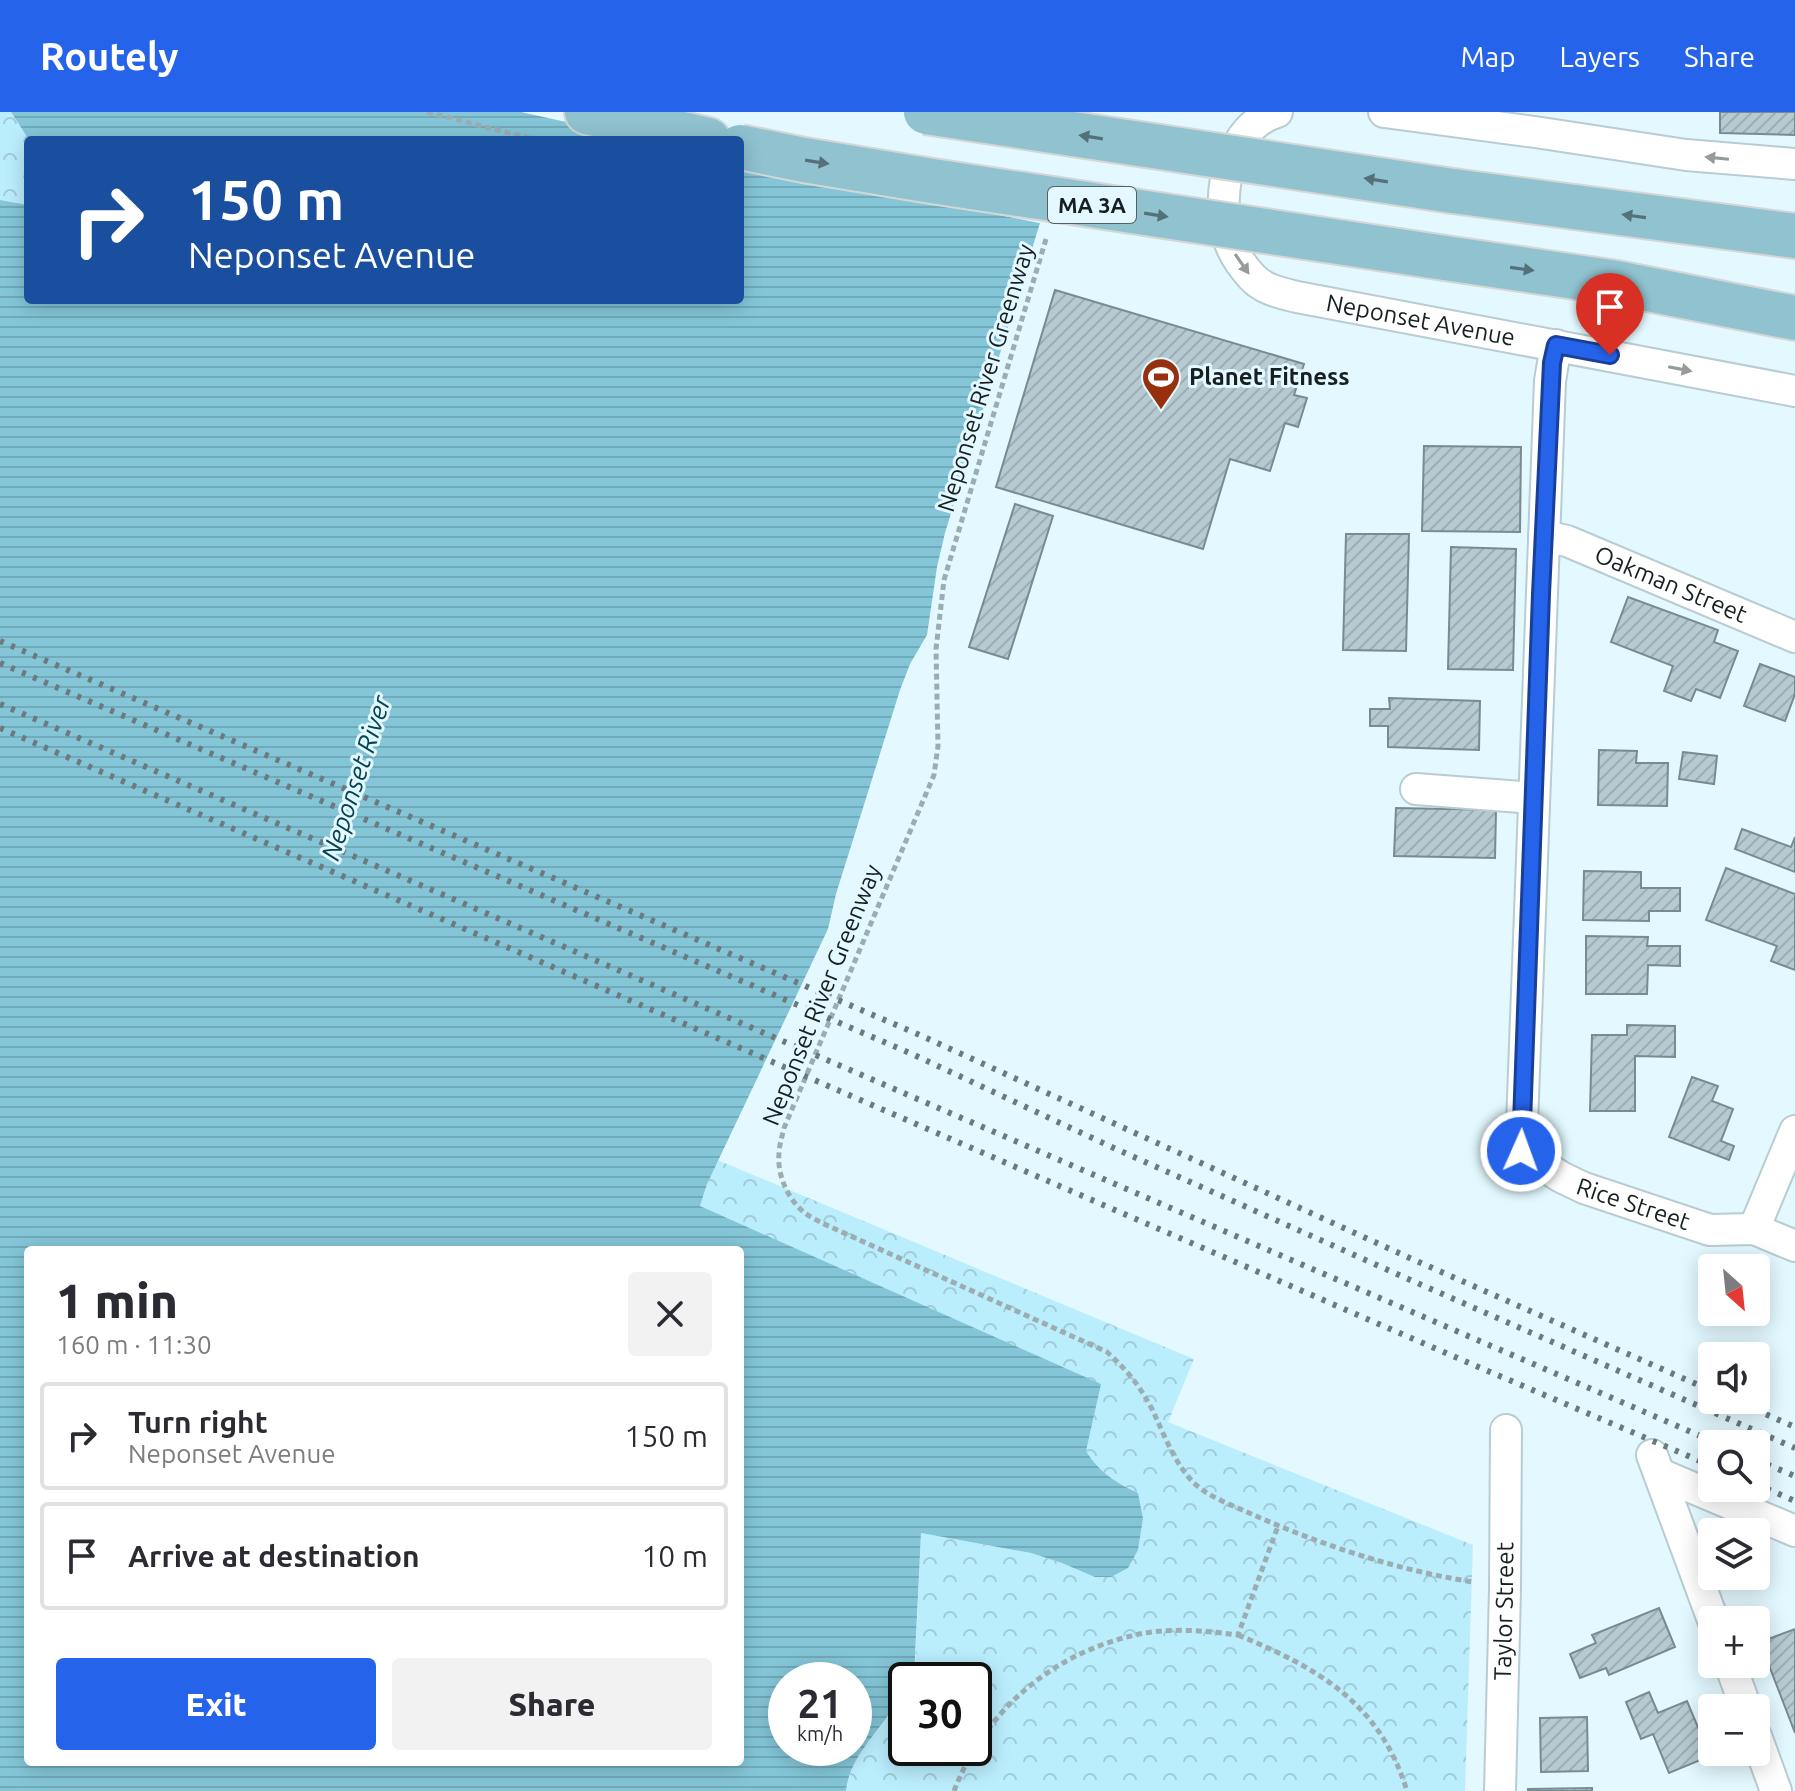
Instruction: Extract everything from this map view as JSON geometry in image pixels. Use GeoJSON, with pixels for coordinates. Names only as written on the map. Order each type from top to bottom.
{"type":"FeatureCollection","features":[{"type":"Feature","properties":{"kind":"main road"},"geometry":{"type":"LineString","coordinates":[[587,112],[691,136]]}},
{"type":"Feature","properties":{"kind":"main road"},"geometry":{"type":"LineString","coordinates":[[926,112],[1453,191],[1795,236]]}},
{"type":"Feature","properties":{"kind":"main road","name":"MA 3A"},"geometry":{"type":"LineString","coordinates":[[744,148],[932,181],[1617,283],[1795,318]]}},
{"type":"Feature","properties":{"kind":"street","name":"Neponset Avenue"},"geometry":{"type":"LineString","coordinates":[[1277,112],[1255,123],[1241,139],[1229,166],[1225,190],[1227,233],[1233,250],[1253,279],[1264,287],[1297,297],[1795,391]]}},
{"type":"Feature","properties":{"kind":"street"},"geometry":{"type":"LineString","coordinates":[[1384,112],[1686,155],[1795,164]]}},
{"type":"Feature","properties":{"kind":"street"},"geometry":{"type":"LineString","coordinates":[[1416,789],[1534,798],[1550,381],[1556,345]]}},
{"type":"Feature","properties":{"kind":"street","name":"Oakman Street"},"geometry":{"type":"LineString","coordinates":[[1544,536],[1567,541],[1795,637]]}},
{"type":"Feature","properties":{"kind":"street","name":"Rice Street"},"geometry":{"type":"LineString","coordinates":[[1534,798],[1521,1151],[1584,1188],[1710,1230],[1754,1229]]}},
{"type":"Feature","properties":{"kind":"street"},"geometry":{"type":"LineString","coordinates":[[1795,1131],[1754,1229],[1795,1246]]}},
{"type":"Feature","properties":{"kind":"street","name":"Taylor Street"},"geometry":{"type":"LineString","coordinates":[[1500,1791],[1506,1430]]}},
{"type":"Feature","properties":{"kind":"street"},"geometry":{"type":"LineString","coordinates":[[1708,1606],[1656,1464],[1795,1531]]}},
{"type":"Feature","properties":{"kind":"street"},"geometry":{"type":"LineString","coordinates":[[1767,1766],[1776,1791]]}},
{"type":"Feature","properties":{"kind":"path"},"geometry":{"type":"LineString","coordinates":[[427,112],[521,136]]}},
{"type":"Feature","properties":{"kind":"path","name":"Neponset River Greenway"},"geometry":{"type":"LineString","coordinates":[[1047,235],[944,580],[936,649],[938,746],[934,775],[784,1128],[778,1153],[783,1183],[805,1213],[1107,1352],[1138,1385],[1180,1465],[1195,1483],[1214,1497],[1303,1536],[1432,1576],[1484,1583]]}},
{"type":"Feature","properties":{"kind":"path"},"geometry":{"type":"LineString","coordinates":[[1238,1635],[1278,1526]]}},
{"type":"Feature","properties":{"kind":"path"},"geometry":{"type":"LineString","coordinates":[[954,1791],[962,1770],[999,1714],[1016,1696],[1057,1666],[1079,1653],[1129,1636],[1184,1631],[1238,1635],[1292,1659],[1327,1679],[1359,1707],[1386,1743],[1407,1791]]}},
{"type":"Feature","properties":{"kind":"green space"},"geometry":{"type":"Polygon","coordinates":[[[0,112],[11,112],[26,136],[24,136],[24,204],[0,200],[0,112]]]}},
{"type":"Feature","properties":{"kind":"green space"},"geometry":{"type":"Polygon","coordinates":[[[715,1159],[1194,1359],[1168,1422],[1473,1545],[1465,1791],[846,1791],[854,1766],[872,1766],[872,1737],[888,1716],[888,1766],[992,1766],[992,1662],[915,1662],[921,1533],[1031,1553],[1062,1563],[1143,1518],[1138,1494],[1109,1476],[1086,1451],[700,1206],[715,1159]]]}},
{"type":"Feature","properties":{"kind":"water","name":"Neponset River"},"geometry":{"type":"Polygon","coordinates":[[[11,112],[1078,112],[1055,174],[945,533],[927,635],[910,664],[900,690],[836,894],[828,929],[707,1184],[700,1206],[1101,1384],[1086,1451],[1109,1476],[1138,1493],[1143,1518],[1138,1550],[1128,1568],[1111,1577],[1095,1577],[1031,1553],[921,1533],[915,1662],[888,1662],[888,1715],[872,1738],[872,1662],[768,1662],[768,1766],[853,1766],[846,1791],[0,1791],[0,200],[24,204],[24,304],[744,304],[744,136],[26,136],[11,112]]]}},
{"type":"Feature","properties":{"kind":"pier"},"geometry":{"type":"Polygon","coordinates":[[[521,112],[1082,112],[1044,224],[744,161],[744,136],[629,136],[521,112]]]}},
{"type":"Feature","properties":{"kind":"building"},"geometry":{"type":"Polygon","coordinates":[[[1720,112],[1795,112],[1795,135],[1720,133],[1720,112]]]}},
{"type":"Feature","properties":{"kind":"building","name":"Planet Fitness"},"geometry":{"type":"Polygon","coordinates":[[[1055,290],[1304,364],[1294,395],[1307,398],[1298,427],[1285,423],[1270,471],[1230,459],[1203,549],[996,487],[1055,290]]]}},
{"type":"Feature","properties":{"kind":"building"},"geometry":{"type":"Polygon","coordinates":[[[1424,446],[1521,447],[1520,532],[1422,531],[1424,446]]]}},
{"type":"Feature","properties":{"kind":"building"},"geometry":{"type":"Polygon","coordinates":[[[1015,504],[1053,516],[1008,659],[969,647],[1015,504]]]}},
{"type":"Feature","properties":{"kind":"building"},"geometry":{"type":"Polygon","coordinates":[[[1346,534],[1409,534],[1406,651],[1343,650],[1346,534]]]}},
{"type":"Feature","properties":{"kind":"building"},"geometry":{"type":"Polygon","coordinates":[[[1451,547],[1516,549],[1513,670],[1448,669],[1451,547]]]}},
{"type":"Feature","properties":{"kind":"building"},"geometry":{"type":"Polygon","coordinates":[[[1628,597],[1718,630],[1714,642],[1738,651],[1720,698],[1696,689],[1691,701],[1664,691],[1673,666],[1611,642],[1628,597]]]}},
{"type":"Feature","properties":{"kind":"building"},"geometry":{"type":"Polygon","coordinates":[[[1760,664],[1795,677],[1795,694],[1785,721],[1744,706],[1760,664]]]}},
{"type":"Feature","properties":{"kind":"building"},"geometry":{"type":"Polygon","coordinates":[[[1389,698],[1480,701],[1479,750],[1388,747],[1388,726],[1370,726],[1370,709],[1390,709],[1389,698]]]}},
{"type":"Feature","properties":{"kind":"building"},"geometry":{"type":"Polygon","coordinates":[[[1599,750],[1637,751],[1636,763],[1668,763],[1667,806],[1598,805],[1599,750]]]}},
{"type":"Feature","properties":{"kind":"building"},"geometry":{"type":"Polygon","coordinates":[[[1683,752],[1717,756],[1714,784],[1679,779],[1683,752]]]}},
{"type":"Feature","properties":{"kind":"building"},"geometry":{"type":"Polygon","coordinates":[[[1396,808],[1496,810],[1495,858],[1394,856],[1396,808]]]}},
{"type":"Feature","properties":{"kind":"building"},"geometry":{"type":"Polygon","coordinates":[[[1742,829],[1791,847],[1795,837],[1795,872],[1735,849],[1742,829]]]}},
{"type":"Feature","properties":{"kind":"building"},"geometry":{"type":"Polygon","coordinates":[[[1726,868],[1795,894],[1795,970],[1771,961],[1777,946],[1706,920],[1726,868]]]}},
{"type":"Feature","properties":{"kind":"building"},"geometry":{"type":"Polygon","coordinates":[[[1584,871],[1641,872],[1641,888],[1680,888],[1680,911],[1649,911],[1649,921],[1583,920],[1584,871]]]}},
{"type":"Feature","properties":{"kind":"building"},"geometry":{"type":"Polygon","coordinates":[[[1586,936],[1648,937],[1647,946],[1680,946],[1680,966],[1648,965],[1647,994],[1586,994],[1586,936]]]}},
{"type":"Feature","properties":{"kind":"building"},"geometry":{"type":"Polygon","coordinates":[[[1627,1025],[1675,1026],[1675,1057],[1635,1056],[1635,1111],[1590,1111],[1592,1035],[1627,1035],[1627,1025]]]}},
{"type":"Feature","properties":{"kind":"building"},"geometry":{"type":"Polygon","coordinates":[[[1692,1077],[1718,1086],[1712,1101],[1733,1109],[1721,1141],[1734,1146],[1729,1160],[1669,1137],[1692,1077]]]}},
{"type":"Feature","properties":{"kind":"building"},"geometry":{"type":"Polygon","coordinates":[[[1659,1608],[1675,1647],[1609,1675],[1606,1668],[1580,1678],[1570,1654],[1596,1643],[1592,1635],[1659,1608]]]}},
{"type":"Feature","properties":{"kind":"building"},"geometry":{"type":"Polygon","coordinates":[[[1795,1629],[1795,1733],[1770,1668],[1770,1638],[1795,1629]]]}},
{"type":"Feature","properties":{"kind":"building"},"geometry":{"type":"Polygon","coordinates":[[[1649,1692],[1658,1713],[1687,1701],[1698,1727],[1698,1761],[1669,1773],[1653,1734],[1641,1739],[1626,1702],[1649,1692]]]}},
{"type":"Feature","properties":{"kind":"building"},"geometry":{"type":"Polygon","coordinates":[[[1587,1717],[1588,1771],[1541,1772],[1540,1718],[1587,1717]]]}},
{"type":"Feature","properties":{"kind":"building"},"geometry":{"type":"Polygon","coordinates":[[[1592,1788],[1592,1791],[1528,1791],[1528,1789],[1592,1788]]]}},
{"type":"Feature","properties":{"kind":"railway"},"geometry":{"type":"LineString","coordinates":[[0,641],[922,1036],[1412,1259],[1698,1385]]}},
{"type":"Feature","properties":{"kind":"railway"},"geometry":{"type":"LineString","coordinates":[[0,663],[912,1054],[1116,1149],[1795,1448]]}},
{"type":"Feature","properties":{"kind":"railway"},"geometry":{"type":"LineString","coordinates":[[0,704],[1698,1435]]}},
{"type":"Feature","properties":{"kind":"railway"},"geometry":{"type":"LineString","coordinates":[[0,728],[1698,1460]]}},
{"type":"Feature","properties":{"kind":"railway"},"geometry":{"type":"LineString","coordinates":[[1765,1414],[1795,1427]]}},
{"type":"Feature","properties":{"kind":"railway"},"geometry":{"type":"LineString","coordinates":[[1770,1466],[1795,1476]]}},
{"type":"Feature","properties":{"kind":"railway"},"geometry":{"type":"LineString","coordinates":[[1770,1490],[1795,1501]]}},
{"type":"Feature","properties":{"kind":"place","name":"Planet Fitness"},"geometry":{"type":"Point","coordinates":[1161,411]}},
{"type":"Feature","properties":{"kind":"route"},"geometry":{"type":"LineString","coordinates":[[1521,1151],[1552,363],[1556,345],[1610,355]]}}]}
